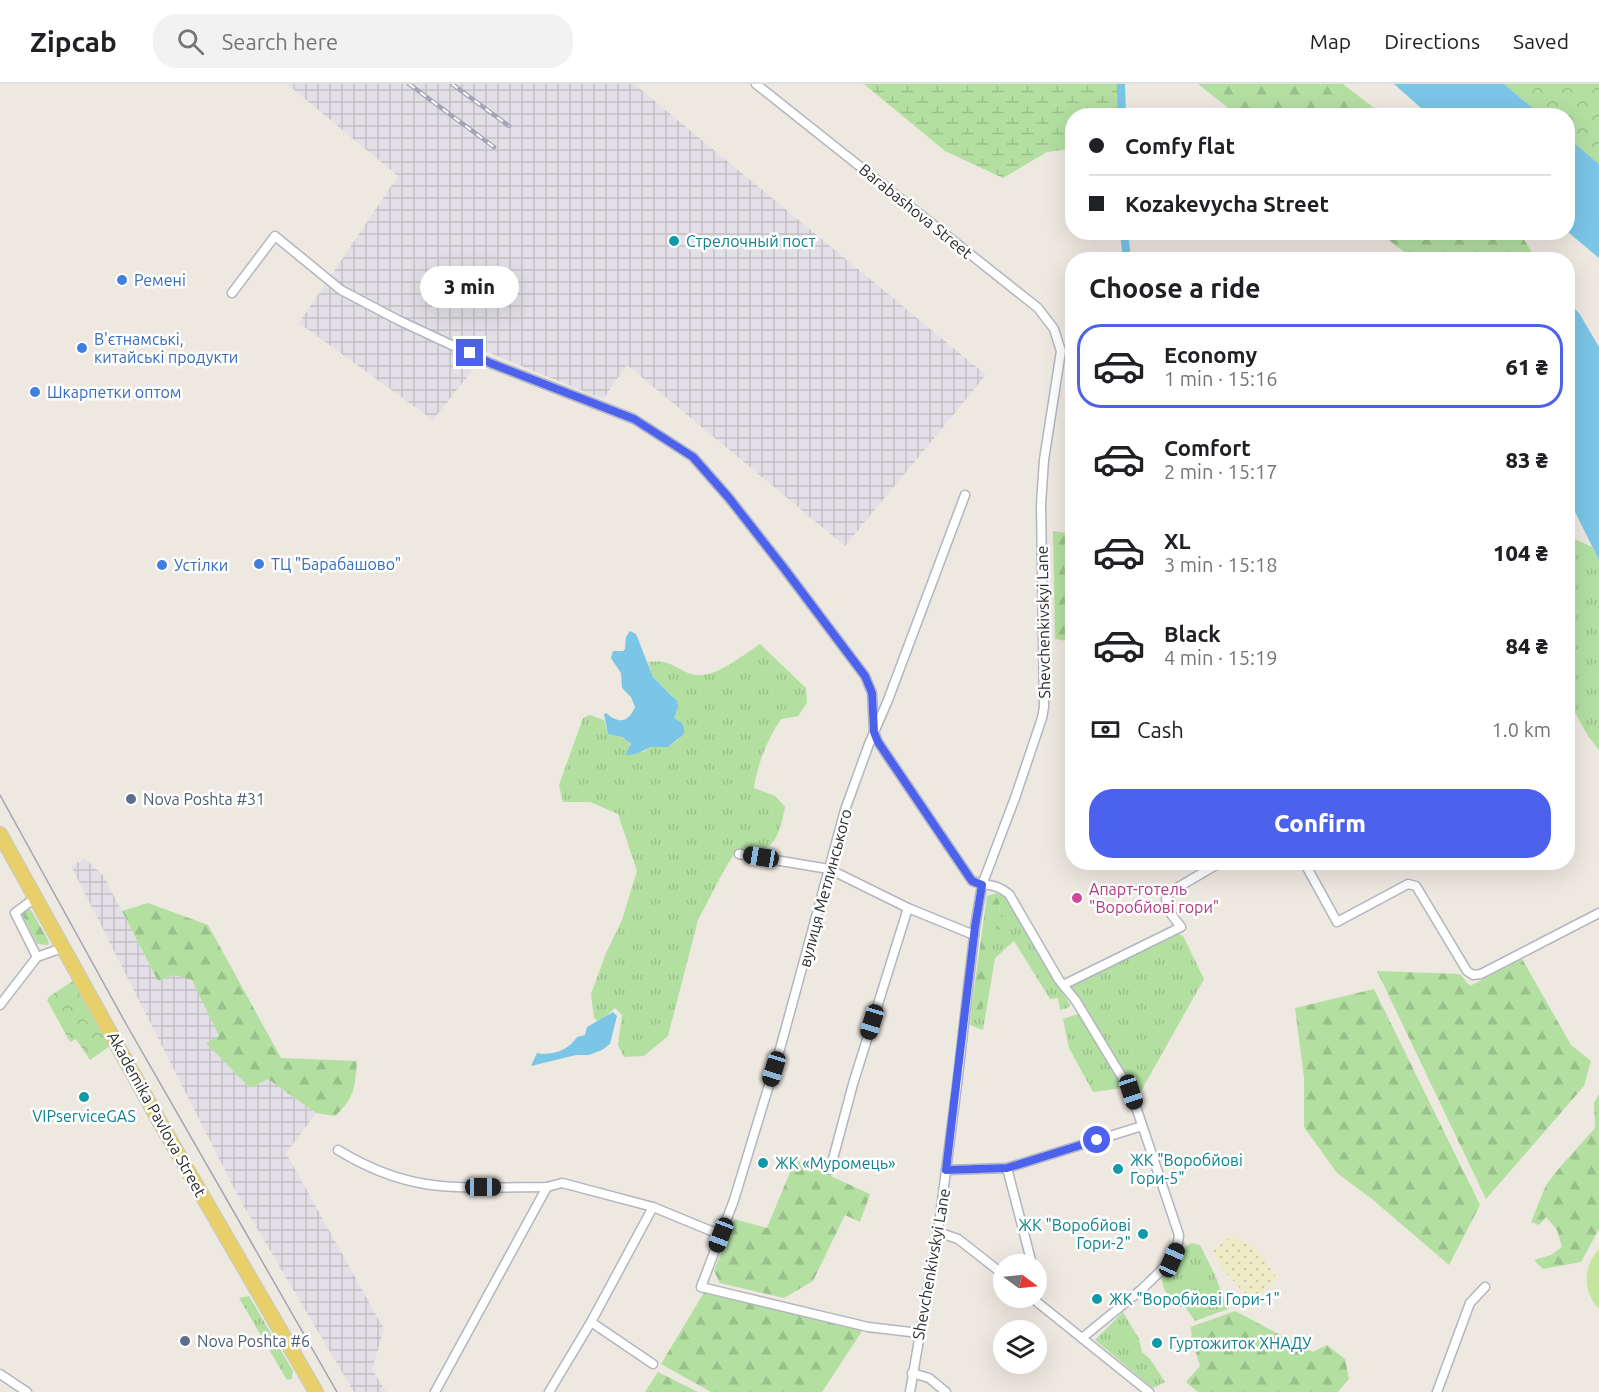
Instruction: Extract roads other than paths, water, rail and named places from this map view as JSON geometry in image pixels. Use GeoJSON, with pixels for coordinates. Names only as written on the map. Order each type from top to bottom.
{"type":"FeatureCollection","features":[{"type":"Feature","properties":{"kind":"main road","name":"Akademika Pavlova Street"},"geometry":{"type":"LineString","coordinates":[[2,842],[162,1126],[316,1392]]}},
{"type":"Feature","properties":{"kind":"street","name":"Barabashova Street"},"geometry":{"type":"LineString","coordinates":[[756,84],[1038,308],[1054,328],[1061,351]]}},
{"type":"Feature","properties":{"kind":"street"},"geometry":{"type":"LineString","coordinates":[[232,293],[275,236],[342,290],[398,320],[490,363],[634,419],[699,463],[729,498],[865,676],[872,693],[874,732],[878,742],[972,881],[982,885],[998,886],[1009,894],[1061,982],[1076,1001],[1131,1092],[1179,1235],[1177,1248],[1172,1260],[1142,1289],[1082,1338]]}},
{"type":"Feature","properties":{"kind":"street","name":"Shevchenkivskyi Lane"},"geometry":{"type":"LineString","coordinates":[[910,1392],[938,1232],[982,885],[1039,734],[1044,706],[1041,504],[1044,460],[1061,351]]}},
{"type":"Feature","properties":{"kind":"street","name":"вулиця Метлинського"},"geometry":{"type":"LineString","coordinates":[[919,1333],[868,1327],[701,1287],[734,1200],[780,1049],[845,810],[965,495]]}},
{"type":"Feature","properties":{"kind":"street"},"geometry":{"type":"LineString","coordinates":[[739,854],[829,869],[908,909],[974,935]]}},
{"type":"Feature","properties":{"kind":"street"},"geometry":{"type":"LineString","coordinates":[[1061,982],[1181,927],[1171,914],[1166,898],[1170,892],[1207,870]]}},
{"type":"Feature","properties":{"kind":"street"},"geometry":{"type":"LineString","coordinates":[[1308,870],[1337,922],[1408,884],[1416,886],[1467,971],[1473,975],[1481,975],[1599,913]]}},
{"type":"Feature","properties":{"kind":"street"},"geometry":{"type":"LineString","coordinates":[[35,898],[15,913],[37,957]]}},
{"type":"Feature","properties":{"kind":"street"},"geometry":{"type":"LineString","coordinates":[[830,1170],[853,1084],[908,909]]}},
{"type":"Feature","properties":{"kind":"street"},"geometry":{"type":"LineString","coordinates":[[0,1005],[37,957],[62,948]]}},
{"type":"Feature","properties":{"kind":"street"},"geometry":{"type":"LineString","coordinates":[[946,1170],[1007,1168],[1142,1126]]}},
{"type":"Feature","properties":{"kind":"street"},"geometry":{"type":"LineString","coordinates":[[338,1150],[366,1166],[414,1182],[441,1186],[547,1187],[562,1183],[653,1207],[721,1235]]}},
{"type":"Feature","properties":{"kind":"street"},"geometry":{"type":"LineString","coordinates":[[1007,1168],[1029,1254]]}},
{"type":"Feature","properties":{"kind":"street"},"geometry":{"type":"LineString","coordinates":[[435,1392],[547,1187]]}},
{"type":"Feature","properties":{"kind":"street"},"geometry":{"type":"LineString","coordinates":[[549,1392],[591,1323],[653,1207]]}},
{"type":"Feature","properties":{"kind":"street"},"geometry":{"type":"LineString","coordinates":[[938,1232],[958,1239],[993,1266]]}},
{"type":"Feature","properties":{"kind":"street"},"geometry":{"type":"LineString","coordinates":[[1437,1392],[1470,1303],[1485,1287]]}},
{"type":"Feature","properties":{"kind":"street"},"geometry":{"type":"LineString","coordinates":[[1044,1308],[1149,1392]]}},
{"type":"Feature","properties":{"kind":"street"},"geometry":{"type":"LineString","coordinates":[[591,1323],[653,1365]]}},
{"type":"Feature","properties":{"kind":"street"},"geometry":{"type":"LineString","coordinates":[[912,1373],[929,1378],[946,1392]]}},
{"type":"Feature","properties":{"kind":"street"},"geometry":{"type":"LineString","coordinates":[[0,1374],[27,1392]]}},
{"type":"Feature","properties":{"kind":"water"},"geometry":{"type":"Polygon","coordinates":[[[1394,84],[1504,84],[1533,108],[1421,108],[1394,84]]]}},
{"type":"Feature","properties":{"kind":"water"},"geometry":{"type":"Polygon","coordinates":[[[1575,144],[1599,164],[1599,258],[1575,238],[1575,144]]]}},
{"type":"Feature","properties":{"kind":"water"},"geometry":{"type":"Polygon","coordinates":[[[1575,309],[1599,347],[1599,560],[1575,512],[1575,309]]]}},
{"type":"Feature","properties":{"kind":"water"},"geometry":{"type":"Polygon","coordinates":[[[630,631],[636,634],[653,677],[677,701],[678,708],[674,718],[681,722],[684,734],[668,747],[650,747],[638,753],[625,755],[631,744],[622,737],[608,734],[604,714],[623,720],[635,707],[631,697],[622,688],[621,673],[611,658],[613,651],[625,649],[626,637],[630,631]]]}},
{"type":"Feature","properties":{"kind":"water"},"geometry":{"type":"Polygon","coordinates":[[[613,1012],[617,1016],[610,1044],[602,1050],[589,1055],[576,1055],[531,1066],[537,1053],[548,1054],[564,1049],[577,1037],[585,1035],[587,1027],[613,1012]]]}},
{"type":"Feature","properties":{"kind":"waterway"},"geometry":{"type":"LineString","coordinates":[[1121,84],[1122,108]]}},
{"type":"Feature","properties":{"kind":"waterway"},"geometry":{"type":"LineString","coordinates":[[1125,240],[1126,252]]}},
{"type":"Feature","properties":{"kind":"tram line"},"geometry":{"type":"LineString","coordinates":[[0,795],[125,1022],[337,1392]]}},
{"type":"Feature","properties":{"kind":"railway"},"geometry":{"type":"LineString","coordinates":[[409,84],[494,147]]}},
{"type":"Feature","properties":{"kind":"railway"},"geometry":{"type":"LineString","coordinates":[[452,84],[509,126]]}},
{"type":"Feature","properties":{"kind":"place","name":"Стрелочный пост"},"geometry":{"type":"Point","coordinates":[674,241]}},
{"type":"Feature","properties":{"kind":"place","name":"Ремені"},"geometry":{"type":"Point","coordinates":[122,280]}},
{"type":"Feature","properties":{"kind":"place","name":"В'єтнамські, китайські продукти"},"geometry":{"type":"Point","coordinates":[82,348]}},
{"type":"Feature","properties":{"kind":"place","name":"Шкарпетки оптом"},"geometry":{"type":"Point","coordinates":[35,392]}},
{"type":"Feature","properties":{"kind":"place","name":"ТЦ \"Барабашово\""},"geometry":{"type":"Point","coordinates":[259,564]}},
{"type":"Feature","properties":{"kind":"place","name":"Устілки"},"geometry":{"type":"Point","coordinates":[162,565]}},
{"type":"Feature","properties":{"kind":"place","name":"Nova Poshta #31"},"geometry":{"type":"Point","coordinates":[131,799]}},
{"type":"Feature","properties":{"kind":"place","name":"Апарт-готель \"Воробйові гори\""},"geometry":{"type":"Point","coordinates":[1077,898]}},
{"type":"Feature","properties":{"kind":"place","name":"VIPserviceGAS"},"geometry":{"type":"Point","coordinates":[84,1097]}},
{"type":"Feature","properties":{"kind":"place","name":"ЖК «Муромець»"},"geometry":{"type":"Point","coordinates":[763,1163]}},
{"type":"Feature","properties":{"kind":"place","name":"ЖК \"Воробйові Гори-5\""},"geometry":{"type":"Point","coordinates":[1118,1169]}},
{"type":"Feature","properties":{"kind":"place","name":"ЖК \"Воробйові Гори-2\""},"geometry":{"type":"Point","coordinates":[1143,1234]}},
{"type":"Feature","properties":{"kind":"place","name":"ЖК \"Воробйові Гори-1\""},"geometry":{"type":"Point","coordinates":[1097,1299]}},
{"type":"Feature","properties":{"kind":"place","name":"Nova Poshta #6"},"geometry":{"type":"Point","coordinates":[185,1341]}},
{"type":"Feature","properties":{"kind":"place","name":"Гуртожиток ХНАДУ"},"geometry":{"type":"Point","coordinates":[1157,1343]}}]}
